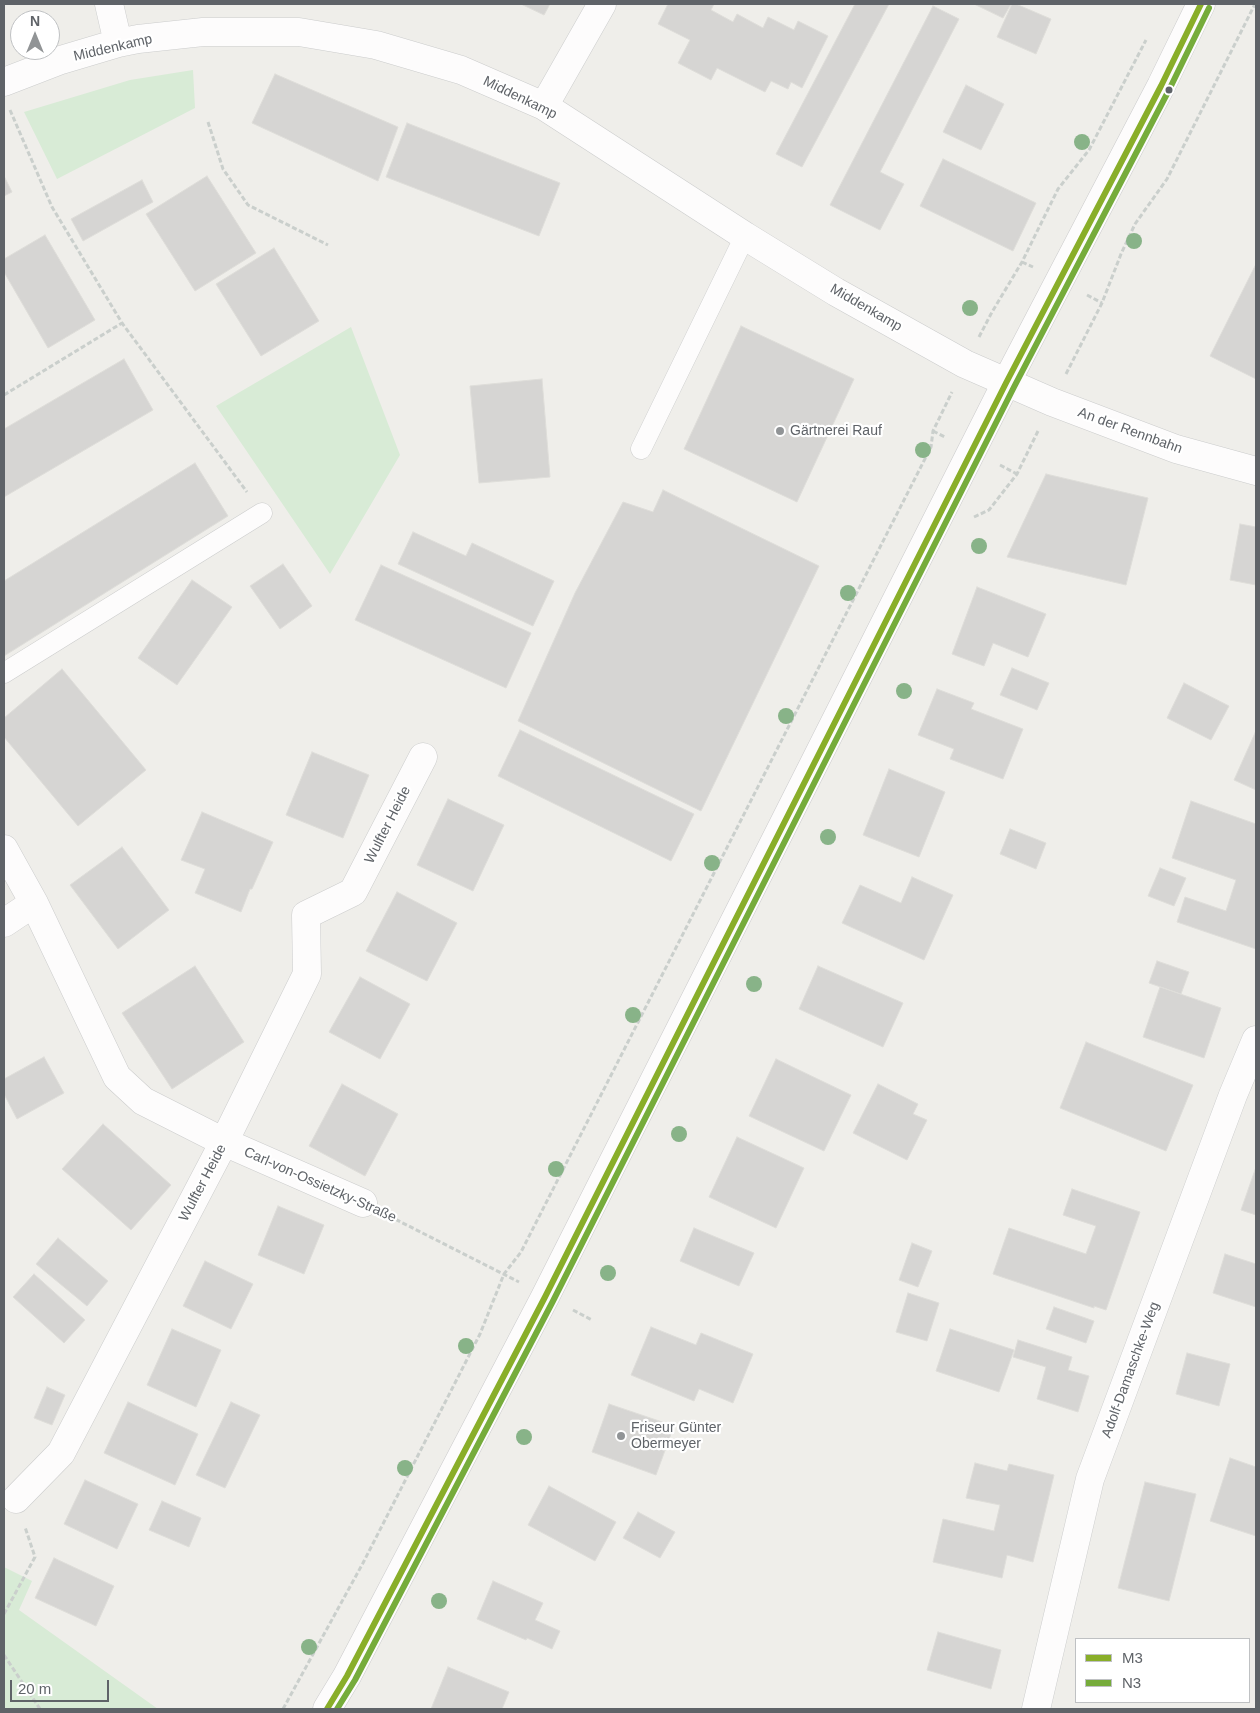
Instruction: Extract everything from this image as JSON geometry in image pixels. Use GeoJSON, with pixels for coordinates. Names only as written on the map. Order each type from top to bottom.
{"type":"FeatureCollection","features":[{"type":"Feature","properties":{"kind":"street"},"geometry":{"type":"LineString","coordinates":[[109,4],[118,43]]}},
{"type":"Feature","properties":{"kind":"street"},"geometry":{"type":"LineString","coordinates":[[544,106],[602,4]]}},
{"type":"Feature","properties":{"kind":"street"},"geometry":{"type":"LineString","coordinates":[[327,1709],[545,1296],[1006,383],[1161,86],[1201,4]]}},
{"type":"Feature","properties":{"kind":"street","name":"Middenkamp"},"geometry":{"type":"LineString","coordinates":[[6,93],[61,60],[138,38],[203,32],[299,32],[376,45],[461,70],[544,106],[746,236],[845,296],[966,364],[1006,383]]}},
{"type":"Feature","properties":{"kind":"street","name":"An der Rennbahn"},"geometry":{"type":"LineString","coordinates":[[1006,383],[1176,449],[1256,471]]}},
{"type":"Feature","properties":{"kind":"street","name":"Wulfter Heide"},"geometry":{"type":"LineString","coordinates":[[16,1499],[61,1453],[224,1142],[307,974],[306,915],[353,892],[423,757]]}},
{"type":"Feature","properties":{"kind":"street","name":"Carl-von-Ossietzky-Straße"},"geometry":{"type":"LineString","coordinates":[[4,849],[34,903],[117,1077],[143,1102],[224,1142],[363,1203]]}},
{"type":"Feature","properties":{"kind":"street"},"geometry":{"type":"LineString","coordinates":[[4,923],[34,903]]}},
{"type":"Feature","properties":{"kind":"street","name":"Adolf-Damaschke-Weg"},"geometry":{"type":"LineString","coordinates":[[1036,1709],[1090,1479],[1233,1095],[1256,1040]]}},
{"type":"Feature","properties":{"kind":"lane"},"geometry":{"type":"LineString","coordinates":[[641,450],[746,236]]}},
{"type":"Feature","properties":{"kind":"lane"},"geometry":{"type":"LineString","coordinates":[[4,674],[262,513]]}},
{"type":"Feature","properties":{"kind":"path"},"geometry":{"type":"LineString","coordinates":[[1102,303],[1120,254],[1135,224],[1167,179],[1255,4]]}},
{"type":"Feature","properties":{"kind":"path"},"geometry":{"type":"LineString","coordinates":[[992,312],[1022,262],[1058,189],[1089,150],[1150,32]]}},
{"type":"Feature","properties":{"kind":"path"},"geometry":{"type":"LineString","coordinates":[[6,93],[52,207],[122,323],[262,513]]}},
{"type":"Feature","properties":{"kind":"path"},"geometry":{"type":"LineString","coordinates":[[208,122],[223,169],[248,204],[328,244]]}},
{"type":"Feature","properties":{"kind":"path"},"geometry":{"type":"LineString","coordinates":[[4,395],[122,323]]}},
{"type":"Feature","properties":{"kind":"path"},"geometry":{"type":"LineString","coordinates":[[283,1709],[363,1563],[480,1334],[504,1274],[521,1252],[922,465],[931,447],[932,431]]}},
{"type":"Feature","properties":{"kind":"path","name":"Carl-von-Ossietzky-Straße"},"geometry":{"type":"LineString","coordinates":[[363,1203],[592,1320]]}},
{"type":"Feature","properties":{"kind":"path"},"geometry":{"type":"LineString","coordinates":[[4,1614],[35,1557],[16,1499]]}},
{"type":"Feature","properties":{"kind":"path"},"geometry":{"type":"LineString","coordinates":[[4,1655],[40,1709]]}},
{"type":"Feature","properties":{"kind":"green space"},"geometry":{"type":"Polygon","coordinates":[[[193,70],[195,108],[57,179],[24,112],[130,80],[193,70]]]}},
{"type":"Feature","properties":{"kind":"green space"},"geometry":{"type":"Polygon","coordinates":[[[351,327],[400,455],[330,574],[216,406],[351,327]]]}},
{"type":"Feature","properties":{"kind":"green space"},"geometry":{"type":"Polygon","coordinates":[[[4,1567],[32,1581],[19,1610],[158,1709],[4,1709],[4,1567]]]}},
{"type":"Feature","properties":{"kind":"building"},"geometry":{"type":"Polygon","coordinates":[[[521,4],[550,4],[544,15],[521,4]]]}},
{"type":"Feature","properties":{"kind":"building"},"geometry":{"type":"Polygon","coordinates":[[[668,4],[714,4],[711,10],[733,22],[737,14],[763,28],[768,17],[794,30],[798,21],[828,36],[802,88],[791,82],[788,89],[771,81],[765,92],[717,68],[711,80],[678,63],[690,40],[658,24],[668,4]]]}},
{"type":"Feature","properties":{"kind":"building"},"geometry":{"type":"Polygon","coordinates":[[[855,4],[889,4],[802,167],[776,154],[855,4]]]}},
{"type":"Feature","properties":{"kind":"building"},"geometry":{"type":"Polygon","coordinates":[[[974,4],[1011,4],[1003,18],[974,4]]]}},
{"type":"Feature","properties":{"kind":"building"},"geometry":{"type":"Polygon","coordinates":[[[1012,4],[1051,19],[1036,54],[997,37],[1012,4]]]}},
{"type":"Feature","properties":{"kind":"building"},"geometry":{"type":"Polygon","coordinates":[[[933,6],[959,19],[880,172],[904,184],[880,230],[830,205],[933,6]]]}},
{"type":"Feature","properties":{"kind":"building"},"geometry":{"type":"Polygon","coordinates":[[[275,74],[398,127],[378,181],[252,123],[275,74]]]}},
{"type":"Feature","properties":{"kind":"building"},"geometry":{"type":"Polygon","coordinates":[[[966,85],[1004,104],[981,150],[943,132],[966,85]]]}},
{"type":"Feature","properties":{"kind":"building"},"geometry":{"type":"Polygon","coordinates":[[[407,123],[560,183],[539,236],[386,177],[407,123]]]}},
{"type":"Feature","properties":{"kind":"building"},"geometry":{"type":"Polygon","coordinates":[[[943,159],[1036,203],[1013,251],[920,206],[943,159]]]}},
{"type":"Feature","properties":{"kind":"building"},"geometry":{"type":"Polygon","coordinates":[[[4,176],[12,192],[4,196],[4,176]]]}},
{"type":"Feature","properties":{"kind":"building"},"geometry":{"type":"Polygon","coordinates":[[[207,176],[256,253],[195,291],[146,214],[207,176]]]}},
{"type":"Feature","properties":{"kind":"building"},"geometry":{"type":"Polygon","coordinates":[[[142,180],[153,202],[83,241],[71,219],[142,180]]]}},
{"type":"Feature","properties":{"kind":"building"},"geometry":{"type":"Polygon","coordinates":[[[45,235],[95,320],[48,348],[4,272],[4,259],[45,235]]]}},
{"type":"Feature","properties":{"kind":"building"},"geometry":{"type":"Polygon","coordinates":[[[274,248],[319,321],[261,356],[216,284],[274,248]]]}},
{"type":"Feature","properties":{"kind":"building"},"geometry":{"type":"Polygon","coordinates":[[[1256,264],[1256,379],[1210,356],[1256,264]]]}},
{"type":"Feature","properties":{"kind":"building"},"geometry":{"type":"Polygon","coordinates":[[[741,326],[854,379],[797,502],[684,449],[741,326]]]}},
{"type":"Feature","properties":{"kind":"building"},"geometry":{"type":"Polygon","coordinates":[[[124,359],[153,410],[4,497],[4,429],[124,359]]]}},
{"type":"Feature","properties":{"kind":"building"},"geometry":{"type":"Polygon","coordinates":[[[542,379],[550,477],[479,483],[470,386],[542,379]]]}},
{"type":"Feature","properties":{"kind":"building"},"geometry":{"type":"Polygon","coordinates":[[[195,463],[228,516],[4,656],[4,581],[195,463]]]}},
{"type":"Feature","properties":{"kind":"building"},"geometry":{"type":"Polygon","coordinates":[[[1046,474],[1148,498],[1126,585],[1007,557],[1046,474]]]}},
{"type":"Feature","properties":{"kind":"building"},"geometry":{"type":"Polygon","coordinates":[[[663,490],[819,566],[701,811],[518,721],[575,593],[623,502],[653,512],[663,490]]]}},
{"type":"Feature","properties":{"kind":"building"},"geometry":{"type":"Polygon","coordinates":[[[1240,524],[1256,527],[1256,585],[1230,580],[1240,524]]]}},
{"type":"Feature","properties":{"kind":"building"},"geometry":{"type":"Polygon","coordinates":[[[413,532],[466,556],[472,543],[554,581],[533,626],[398,564],[413,532]]]}},
{"type":"Feature","properties":{"kind":"building"},"geometry":{"type":"Polygon","coordinates":[[[283,564],[312,606],[280,629],[250,586],[283,564]]]}},
{"type":"Feature","properties":{"kind":"building"},"geometry":{"type":"Polygon","coordinates":[[[381,565],[531,633],[506,688],[355,620],[381,565]]]}},
{"type":"Feature","properties":{"kind":"building"},"geometry":{"type":"Polygon","coordinates":[[[192,580],[232,607],[177,685],[138,658],[192,580]]]}},
{"type":"Feature","properties":{"kind":"building"},"geometry":{"type":"Polygon","coordinates":[[[977,587],[1046,614],[1028,657],[993,643],[984,666],[952,654],[977,587]]]}},
{"type":"Feature","properties":{"kind":"building"},"geometry":{"type":"Polygon","coordinates":[[[1012,668],[1049,683],[1037,710],[1000,695],[1012,668]]]}},
{"type":"Feature","properties":{"kind":"building"},"geometry":{"type":"Polygon","coordinates":[[[62,669],[146,770],[78,826],[4,737],[4,718],[62,669]]]}},
{"type":"Feature","properties":{"kind":"building"},"geometry":{"type":"Polygon","coordinates":[[[1184,683],[1229,706],[1211,740],[1167,718],[1184,683]]]}},
{"type":"Feature","properties":{"kind":"building"},"geometry":{"type":"Polygon","coordinates":[[[937,689],[974,703],[971,709],[1023,729],[1003,779],[950,759],[954,749],[918,735],[937,689]]]}},
{"type":"Feature","properties":{"kind":"building"},"geometry":{"type":"Polygon","coordinates":[[[520,730],[694,814],[671,861],[498,776],[520,730]]]}},
{"type":"Feature","properties":{"kind":"building"},"geometry":{"type":"Polygon","coordinates":[[[1256,734],[1256,790],[1234,780],[1256,734]]]}},
{"type":"Feature","properties":{"kind":"building"},"geometry":{"type":"Polygon","coordinates":[[[312,752],[369,775],[343,838],[286,815],[312,752]]]}},
{"type":"Feature","properties":{"kind":"building"},"geometry":{"type":"Polygon","coordinates":[[[889,769],[945,792],[919,857],[863,835],[889,769]]]}},
{"type":"Feature","properties":{"kind":"building"},"geometry":{"type":"Polygon","coordinates":[[[448,799],[504,825],[473,891],[417,865],[448,799]]]}},
{"type":"Feature","properties":{"kind":"building"},"geometry":{"type":"Polygon","coordinates":[[[1191,801],[1256,824],[1256,949],[1177,922],[1185,897],[1226,911],[1236,880],[1172,858],[1191,801]]]}},
{"type":"Feature","properties":{"kind":"building"},"geometry":{"type":"Polygon","coordinates":[[[202,812],[273,842],[241,912],[195,893],[205,869],[181,860],[202,812]]]}},
{"type":"Feature","properties":{"kind":"building"},"geometry":{"type":"Polygon","coordinates":[[[1010,829],[1046,843],[1036,869],[1000,854],[1010,829]]]}},
{"type":"Feature","properties":{"kind":"building"},"geometry":{"type":"Polygon","coordinates":[[[122,847],[169,910],[118,949],[70,885],[122,847]]]}},
{"type":"Feature","properties":{"kind":"building"},"geometry":{"type":"Polygon","coordinates":[[[1160,868],[1186,878],[1174,906],[1148,896],[1160,868]]]}},
{"type":"Feature","properties":{"kind":"building"},"geometry":{"type":"Polygon","coordinates":[[[912,877],[953,895],[924,960],[842,923],[860,885],[901,903],[912,877]]]}},
{"type":"Feature","properties":{"kind":"building"},"geometry":{"type":"Polygon","coordinates":[[[397,892],[457,923],[427,981],[366,951],[397,892]]]}},
{"type":"Feature","properties":{"kind":"building"},"geometry":{"type":"Polygon","coordinates":[[[1157,961],[1189,972],[1181,994],[1149,983],[1157,961]]]}},
{"type":"Feature","properties":{"kind":"building"},"geometry":{"type":"Polygon","coordinates":[[[195,966],[244,1042],[172,1089],[122,1013],[195,966]]]}},
{"type":"Feature","properties":{"kind":"building"},"geometry":{"type":"Polygon","coordinates":[[[818,966],[903,1003],[883,1047],[799,1009],[818,966]]]}},
{"type":"Feature","properties":{"kind":"building"},"geometry":{"type":"Polygon","coordinates":[[[360,977],[410,1004],[380,1059],[329,1032],[360,977]]]}},
{"type":"Feature","properties":{"kind":"building"},"geometry":{"type":"Polygon","coordinates":[[[1160,987],[1221,1008],[1204,1058],[1143,1037],[1160,987]]]}},
{"type":"Feature","properties":{"kind":"building"},"geometry":{"type":"Polygon","coordinates":[[[1086,1042],[1193,1085],[1166,1151],[1060,1108],[1086,1042]]]}},
{"type":"Feature","properties":{"kind":"building"},"geometry":{"type":"Polygon","coordinates":[[[44,1057],[64,1093],[17,1119],[4,1094],[4,1079],[44,1057]]]}},
{"type":"Feature","properties":{"kind":"building"},"geometry":{"type":"Polygon","coordinates":[[[776,1059],[851,1095],[824,1151],[749,1116],[776,1059]]]}},
{"type":"Feature","properties":{"kind":"building"},"geometry":{"type":"Polygon","coordinates":[[[342,1084],[398,1114],[365,1176],[309,1146],[342,1084]]]}},
{"type":"Feature","properties":{"kind":"building"},"geometry":{"type":"Polygon","coordinates":[[[878,1084],[918,1104],[913,1114],[927,1120],[907,1160],[853,1133],[878,1084]]]}},
{"type":"Feature","properties":{"kind":"building"},"geometry":{"type":"Polygon","coordinates":[[[103,1124],[171,1185],[131,1230],[62,1169],[103,1124]]]}},
{"type":"Feature","properties":{"kind":"building"},"geometry":{"type":"Polygon","coordinates":[[[737,1137],[804,1168],[776,1228],[709,1197],[737,1137]]]}},
{"type":"Feature","properties":{"kind":"building"},"geometry":{"type":"Polygon","coordinates":[[[1256,1167],[1256,1215],[1241,1210],[1256,1167]]]}},
{"type":"Feature","properties":{"kind":"building"},"geometry":{"type":"Polygon","coordinates":[[[1072,1189],[1140,1212],[1106,1310],[1094,1306],[1094,1308],[993,1274],[1009,1228],[1086,1254],[1096,1226],[1063,1215],[1072,1189]]]}},
{"type":"Feature","properties":{"kind":"building"},"geometry":{"type":"Polygon","coordinates":[[[278,1206],[324,1225],[304,1274],[258,1255],[278,1206]]]}},
{"type":"Feature","properties":{"kind":"building"},"geometry":{"type":"Polygon","coordinates":[[[694,1228],[754,1253],[739,1286],[680,1261],[694,1228]]]}},
{"type":"Feature","properties":{"kind":"building"},"geometry":{"type":"Polygon","coordinates":[[[58,1238],[108,1281],[87,1306],[36,1264],[58,1238]]]}},
{"type":"Feature","properties":{"kind":"building"},"geometry":{"type":"Polygon","coordinates":[[[912,1243],[932,1251],[918,1287],[899,1280],[912,1243]]]}},
{"type":"Feature","properties":{"kind":"building"},"geometry":{"type":"Polygon","coordinates":[[[1225,1254],[1256,1264],[1256,1307],[1213,1293],[1225,1254]]]}},
{"type":"Feature","properties":{"kind":"building"},"geometry":{"type":"Polygon","coordinates":[[[205,1261],[253,1284],[231,1329],[183,1306],[205,1261]]]}},
{"type":"Feature","properties":{"kind":"building"},"geometry":{"type":"Polygon","coordinates":[[[34,1274],[85,1320],[64,1343],[13,1297],[34,1274]]]}},
{"type":"Feature","properties":{"kind":"building"},"geometry":{"type":"Polygon","coordinates":[[[908,1293],[939,1303],[927,1341],[896,1332],[908,1293]]]}},
{"type":"Feature","properties":{"kind":"building"},"geometry":{"type":"Polygon","coordinates":[[[1054,1307],[1094,1321],[1086,1343],[1046,1329],[1054,1307]]]}},
{"type":"Feature","properties":{"kind":"building"},"geometry":{"type":"Polygon","coordinates":[[[651,1327],[696,1345],[701,1333],[753,1354],[733,1403],[699,1389],[694,1401],[631,1375],[651,1327]]]}},
{"type":"Feature","properties":{"kind":"building"},"geometry":{"type":"Polygon","coordinates":[[[172,1329],[221,1350],[196,1407],[147,1385],[172,1329]]]}},
{"type":"Feature","properties":{"kind":"building"},"geometry":{"type":"Polygon","coordinates":[[[950,1329],[1014,1350],[999,1392],[936,1371],[950,1329]]]}},
{"type":"Feature","properties":{"kind":"building"},"geometry":{"type":"Polygon","coordinates":[[[1018,1340],[1072,1357],[1068,1370],[1089,1376],[1078,1412],[1037,1399],[1046,1367],[1013,1357],[1018,1340]]]}},
{"type":"Feature","properties":{"kind":"building"},"geometry":{"type":"Polygon","coordinates":[[[1187,1353],[1230,1364],[1219,1406],[1176,1394],[1187,1353]]]}},
{"type":"Feature","properties":{"kind":"building"},"geometry":{"type":"Polygon","coordinates":[[[47,1387],[65,1395],[52,1425],[34,1418],[47,1387]]]}},
{"type":"Feature","properties":{"kind":"building"},"geometry":{"type":"Polygon","coordinates":[[[128,1402],[198,1434],[175,1485],[104,1453],[128,1402]]]}},
{"type":"Feature","properties":{"kind":"building"},"geometry":{"type":"Polygon","coordinates":[[[231,1402],[260,1415],[225,1488],[196,1475],[231,1402]]]}},
{"type":"Feature","properties":{"kind":"building"},"geometry":{"type":"Polygon","coordinates":[[[609,1404],[674,1426],[656,1475],[592,1452],[609,1404]]]}},
{"type":"Feature","properties":{"kind":"building"},"geometry":{"type":"Polygon","coordinates":[[[1230,1458],[1256,1467],[1256,1536],[1210,1521],[1230,1458]]]}},
{"type":"Feature","properties":{"kind":"building"},"geometry":{"type":"Polygon","coordinates":[[[975,1463],[1007,1471],[1009,1464],[1054,1475],[1033,1562],[1007,1555],[1002,1578],[933,1562],[943,1519],[994,1531],[1000,1505],[966,1498],[975,1463]]]}},
{"type":"Feature","properties":{"kind":"building"},"geometry":{"type":"Polygon","coordinates":[[[85,1480],[138,1504],[117,1549],[64,1524],[85,1480]]]}},
{"type":"Feature","properties":{"kind":"building"},"geometry":{"type":"Polygon","coordinates":[[[1145,1482],[1196,1494],[1169,1601],[1118,1588],[1145,1482]]]}},
{"type":"Feature","properties":{"kind":"building"},"geometry":{"type":"Polygon","coordinates":[[[549,1486],[616,1522],[595,1561],[528,1525],[549,1486]]]}},
{"type":"Feature","properties":{"kind":"building"},"geometry":{"type":"Polygon","coordinates":[[[162,1501],[201,1518],[189,1547],[149,1530],[162,1501]]]}},
{"type":"Feature","properties":{"kind":"building"},"geometry":{"type":"Polygon","coordinates":[[[638,1512],[675,1532],[660,1558],[623,1538],[638,1512]]]}},
{"type":"Feature","properties":{"kind":"building"},"geometry":{"type":"Polygon","coordinates":[[[54,1558],[114,1586],[96,1626],[35,1598],[54,1558]]]}},
{"type":"Feature","properties":{"kind":"building"},"geometry":{"type":"Polygon","coordinates":[[[493,1581],[543,1603],[535,1620],[560,1631],[552,1649],[477,1619],[493,1581]]]}},
{"type":"Feature","properties":{"kind":"building"},"geometry":{"type":"Polygon","coordinates":[[[938,1632],[1001,1650],[991,1689],[927,1670],[938,1632]]]}},
{"type":"Feature","properties":{"kind":"building"},"geometry":{"type":"Polygon","coordinates":[[[448,1667],[509,1692],[502,1709],[431,1709],[448,1667]]]}},
{"type":"Feature","properties":{"kind":"transit line","name":"M3"},"geometry":{"type":"LineString","coordinates":[[327,1709],[347,1676],[545,1297],[1006,383],[1161,86],[1201,4]]}},
{"type":"Feature","properties":{"kind":"transit line","name":"N3"},"geometry":{"type":"LineString","coordinates":[[337,1709],[355,1680],[553,1301],[1014,387],[1169,90],[1209,8]]}},
{"type":"Feature","properties":{"kind":"place","name":"Gärtnerei Rauf"},"geometry":{"type":"Point","coordinates":[780,431]}},
{"type":"Feature","properties":{"kind":"place","name":"Friseur Günter Obermeyer"},"geometry":{"type":"Point","coordinates":[621,1436]}}]}
